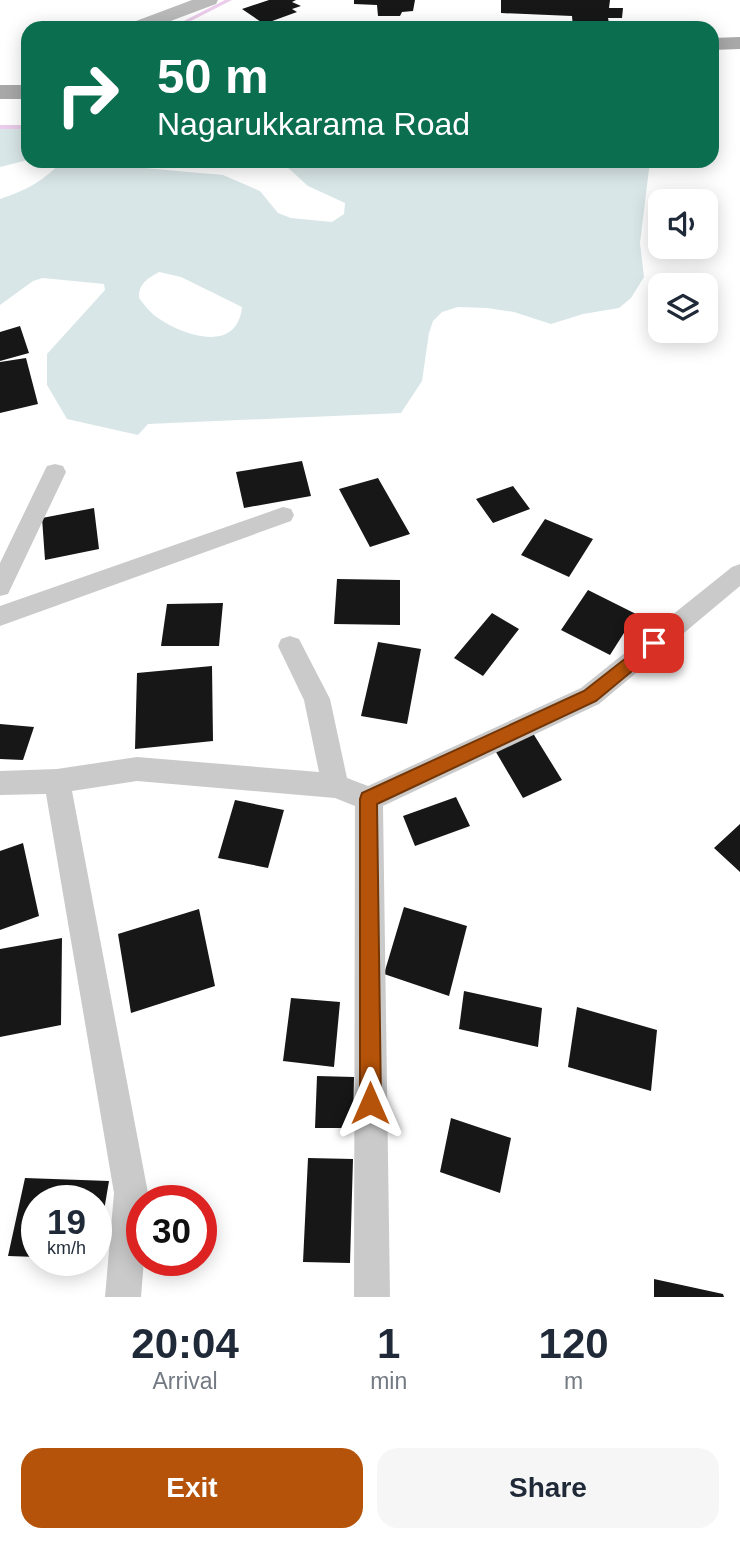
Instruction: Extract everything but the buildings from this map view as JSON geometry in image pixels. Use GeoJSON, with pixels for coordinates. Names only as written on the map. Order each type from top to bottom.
{"type":"FeatureCollection","features":[{"type":"Feature","properties":{"kind":"main road"},"geometry":{"type":"LineString","coordinates":[[719,44],[740,43]]}},
{"type":"Feature","properties":{"kind":"main road"},"geometry":{"type":"LineString","coordinates":[[0,92],[21,92]]}},
{"type":"Feature","properties":{"kind":"street"},"geometry":{"type":"LineString","coordinates":[[154,21],[209,0]]}},
{"type":"Feature","properties":{"kind":"street"},"geometry":{"type":"LineString","coordinates":[[0,587],[55,472]]}},
{"type":"Feature","properties":{"kind":"street"},"geometry":{"type":"LineString","coordinates":[[0,617],[283,516]]}},
{"type":"Feature","properties":{"kind":"street"},"geometry":{"type":"LineString","coordinates":[[0,783],[57,781],[137,769],[335,786],[369,799],[590,696],[740,573]]}},
{"type":"Feature","properties":{"kind":"street"},"geometry":{"type":"LineString","coordinates":[[290,646],[317,699],[335,786]]}},
{"type":"Feature","properties":{"kind":"street"},"geometry":{"type":"LineString","coordinates":[[57,781],[131,1193],[123,1297]]}},
{"type":"Feature","properties":{"kind":"street"},"geometry":{"type":"LineString","coordinates":[[369,799],[372,1297]]}},
{"type":"Feature","properties":{"kind":"shaded area"},"geometry":{"type":"Polygon","coordinates":[[[0,127],[21,127],[21,162],[0,167],[0,127]]]}},
{"type":"Feature","properties":{"kind":"shaded area"},"geometry":{"type":"Polygon","coordinates":[[[56,168],[144,168],[223,175],[260,191],[278,213],[291,218],[332,222],[344,214],[345,203],[308,186],[288,168],[650,168],[640,243],[644,277],[631,298],[619,308],[583,314],[551,324],[514,312],[487,308],[458,307],[442,312],[433,321],[429,333],[422,381],[401,413],[148,424],[138,435],[67,419],[47,385],[47,354],[105,290],[104,284],[43,278],[33,281],[0,305],[0,199],[42,179],[56,168]],[[159,272],[147,279],[139,293],[139,298],[147,308],[169,325],[208,337],[220,336],[230,331],[238,322],[242,307],[181,277],[159,272]]]}},
{"type":"Feature","properties":{"kind":"waterway"},"geometry":{"type":"LineString","coordinates":[[187,21],[229,0]]}},
{"type":"Feature","properties":{"kind":"waterway"},"geometry":{"type":"LineString","coordinates":[[0,127],[21,127]]}},
{"type":"Feature","properties":{"kind":"route"},"geometry":{"type":"LineString","coordinates":[[370,1103],[369,799],[590,696],[654,643]]}}]}
